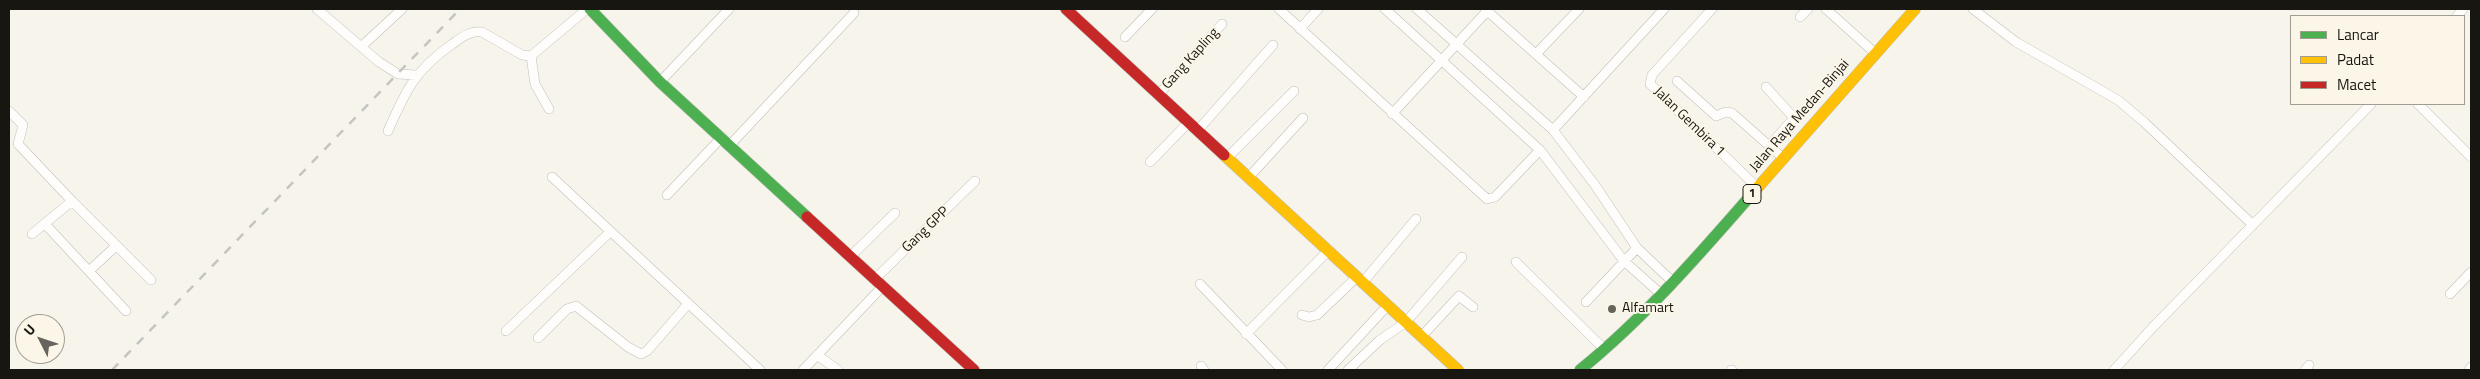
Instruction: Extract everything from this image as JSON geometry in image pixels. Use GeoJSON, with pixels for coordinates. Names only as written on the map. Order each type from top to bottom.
{"type":"FeatureCollection","features":[{"type":"Feature","properties":{"kind":"main road"},"geometry":{"type":"LineString","coordinates":[[588,9],[660,82],[974,370]]}},
{"type":"Feature","properties":{"kind":"main road"},"geometry":{"type":"LineString","coordinates":[[1068,9],[1422,336],[1452,368]]}},
{"type":"Feature","properties":{"kind":"main road","name":"Jalan Raya Medan-Binjai"},"geometry":{"type":"LineString","coordinates":[[1580,370],[1605,350],[1674,283],[1915,9]]}},
{"type":"Feature","properties":{"kind":"main road","name":"Jalan Raya Medan-Binjai"},"geometry":{"type":"LineString","coordinates":[[1592,370],[1680,288],[1828,122],[1925,9]]}},
{"type":"Feature","properties":{"kind":"street"},"geometry":{"type":"LineString","coordinates":[[317,9],[380,62],[398,74],[416,75]]}},
{"type":"Feature","properties":{"kind":"street"},"geometry":{"type":"LineString","coordinates":[[362,46],[402,9]]}},
{"type":"Feature","properties":{"kind":"street"},"geometry":{"type":"LineString","coordinates":[[388,131],[404,95],[416,75],[438,54],[468,34],[477,31],[490,35],[522,55],[531,56],[588,9]]}},
{"type":"Feature","properties":{"kind":"street"},"geometry":{"type":"LineString","coordinates":[[660,82],[729,9]]}},
{"type":"Feature","properties":{"kind":"street"},"geometry":{"type":"LineString","coordinates":[[1124,37],[1152,9]]}},
{"type":"Feature","properties":{"kind":"street"},"geometry":{"type":"LineString","coordinates":[[1279,9],[1488,200],[1495,197],[1540,150]]}},
{"type":"Feature","properties":{"kind":"street"},"geometry":{"type":"LineString","coordinates":[[1300,29],[1318,9]]}},
{"type":"Feature","properties":{"kind":"street"},"geometry":{"type":"LineString","coordinates":[[1385,9],[1540,150],[1624,261],[1662,295]]}},
{"type":"Feature","properties":{"kind":"street"},"geometry":{"type":"LineString","coordinates":[[1417,9],[1553,130],[1595,186],[1637,248],[1674,283]]}},
{"type":"Feature","properties":{"kind":"street"},"geometry":{"type":"LineString","coordinates":[[1537,53],[1578,9]]}},
{"type":"Feature","properties":{"kind":"street"},"geometry":{"type":"LineString","coordinates":[[1553,130],[1664,9]]}},
{"type":"Feature","properties":{"kind":"street","name":"Jalan Gembira 1"},"geometry":{"type":"LineString","coordinates":[[1712,9],[1652,75],[1650,84],[1757,188]]}},
{"type":"Feature","properties":{"kind":"street"},"geometry":{"type":"LineString","coordinates":[[1800,17],[1808,9]]}},
{"type":"Feature","properties":{"kind":"street"},"geometry":{"type":"LineString","coordinates":[[1826,9],[1875,54]]}},
{"type":"Feature","properties":{"kind":"street"},"geometry":{"type":"LineString","coordinates":[[1973,9],[2016,42],[2118,100],[2149,126],[2253,225]]}},
{"type":"Feature","properties":{"kind":"street"},"geometry":{"type":"LineString","coordinates":[[1392,114],[1487,10],[1584,97]]}},
{"type":"Feature","properties":{"kind":"street"},"geometry":{"type":"LineString","coordinates":[[667,195],[726,141],[854,12]]}},
{"type":"Feature","properties":{"kind":"street","name":"Gang Kapling"},"geometry":{"type":"LineString","coordinates":[[1159,94],[1222,24]]}},
{"type":"Feature","properties":{"kind":"street"},"geometry":{"type":"LineString","coordinates":[[1198,130],[1274,45]]}},
{"type":"Feature","properties":{"kind":"street"},"geometry":{"type":"LineString","coordinates":[[531,56],[535,84],[549,109]]}},
{"type":"Feature","properties":{"kind":"street"},"geometry":{"type":"LineString","coordinates":[[1677,82],[1716,116],[1730,113],[1783,158]]}},
{"type":"Feature","properties":{"kind":"street"},"geometry":{"type":"LineString","coordinates":[[1766,86],[1794,118],[1769,146]]}},
{"type":"Feature","properties":{"kind":"street"},"geometry":{"type":"LineString","coordinates":[[1228,158],[1294,91]]}},
{"type":"Feature","properties":{"kind":"street"},"geometry":{"type":"LineString","coordinates":[[2114,370],[2153,327],[2370,105]]}},
{"type":"Feature","properties":{"kind":"street"},"geometry":{"type":"LineString","coordinates":[[2419,105],[2471,157]]}},
{"type":"Feature","properties":{"kind":"street"},"geometry":{"type":"LineString","coordinates":[[9,111],[23,125],[18,144],[151,280]]}},
{"type":"Feature","properties":{"kind":"street"},"geometry":{"type":"LineString","coordinates":[[1249,177],[1304,118]]}},
{"type":"Feature","properties":{"kind":"street"},"geometry":{"type":"LineString","coordinates":[[1150,162],[1189,122]]}},
{"type":"Feature","properties":{"kind":"street"},"geometry":{"type":"LineString","coordinates":[[552,177],[760,370]]}},
{"type":"Feature","properties":{"kind":"street","name":"Gang GPP"},"geometry":{"type":"LineString","coordinates":[[803,370],[880,282],[975,181]]}},
{"type":"Feature","properties":{"kind":"street"},"geometry":{"type":"LineString","coordinates":[[32,234],[72,201]]}},
{"type":"Feature","properties":{"kind":"street"},"geometry":{"type":"LineString","coordinates":[[851,256],[895,213]]}},
{"type":"Feature","properties":{"kind":"street"},"geometry":{"type":"LineString","coordinates":[[1302,315],[1313,317],[1317,315],[1360,279],[1416,219]]}},
{"type":"Feature","properties":{"kind":"street"},"geometry":{"type":"LineString","coordinates":[[45,224],[126,311]]}},
{"type":"Feature","properties":{"kind":"street"},"geometry":{"type":"LineString","coordinates":[[506,331],[610,232]]}},
{"type":"Feature","properties":{"kind":"street"},"geometry":{"type":"LineString","coordinates":[[89,271],[116,246]]}},
{"type":"Feature","properties":{"kind":"street"},"geometry":{"type":"LineString","coordinates":[[1586,302],[1637,248]]}},
{"type":"Feature","properties":{"kind":"street"},"geometry":{"type":"LineString","coordinates":[[1246,334],[1329,250]]}},
{"type":"Feature","properties":{"kind":"street"},"geometry":{"type":"LineString","coordinates":[[1348,370],[1380,340],[1406,322],[1462,257]]}},
{"type":"Feature","properties":{"kind":"street"},"geometry":{"type":"LineString","coordinates":[[1516,262],[1605,350]]}},
{"type":"Feature","properties":{"kind":"street"},"geometry":{"type":"LineString","coordinates":[[2450,294],[2471,272]]}},
{"type":"Feature","properties":{"kind":"street"},"geometry":{"type":"LineString","coordinates":[[1200,284],[1282,370]]}},
{"type":"Feature","properties":{"kind":"street"},"geometry":{"type":"LineString","coordinates":[[1422,336],[1459,296],[1473,307]]}},
{"type":"Feature","properties":{"kind":"street"},"geometry":{"type":"LineString","coordinates":[[538,338],[567,309],[576,306],[628,347],[641,354],[647,351],[688,304]]}},
{"type":"Feature","properties":{"kind":"street"},"geometry":{"type":"LineString","coordinates":[[1328,370],[1388,305]]}},
{"type":"Feature","properties":{"kind":"street"},"geometry":{"type":"LineString","coordinates":[[817,355],[838,370]]}},
{"type":"Feature","properties":{"kind":"railway"},"geometry":{"type":"LineString","coordinates":[[112,370],[460,9]]}},
{"type":"Feature","properties":{"kind":"traffic: fast"},"geometry":{"type":"LineString","coordinates":[[590,9],[660,82],[807,217]]}},
{"type":"Feature","properties":{"kind":"traffic: fast"},"geometry":{"type":"LineString","coordinates":[[1580,370],[1648,308],[1752,194]]}},
{"type":"Feature","properties":{"kind":"traffic: slow"},"geometry":{"type":"LineString","coordinates":[[1752,194],[1915,9]]}},
{"type":"Feature","properties":{"kind":"traffic: slow"},"geometry":{"type":"LineString","coordinates":[[1224,155],[1458,370]]}},
{"type":"Feature","properties":{"kind":"traffic: jam"},"geometry":{"type":"LineString","coordinates":[[1066,9],[1224,155]]}},
{"type":"Feature","properties":{"kind":"traffic: jam"},"geometry":{"type":"LineString","coordinates":[[807,217],[974,370]]}},
{"type":"Feature","properties":{"kind":"place","name":"Alfamart"},"geometry":{"type":"Point","coordinates":[1612,309]}}]}
